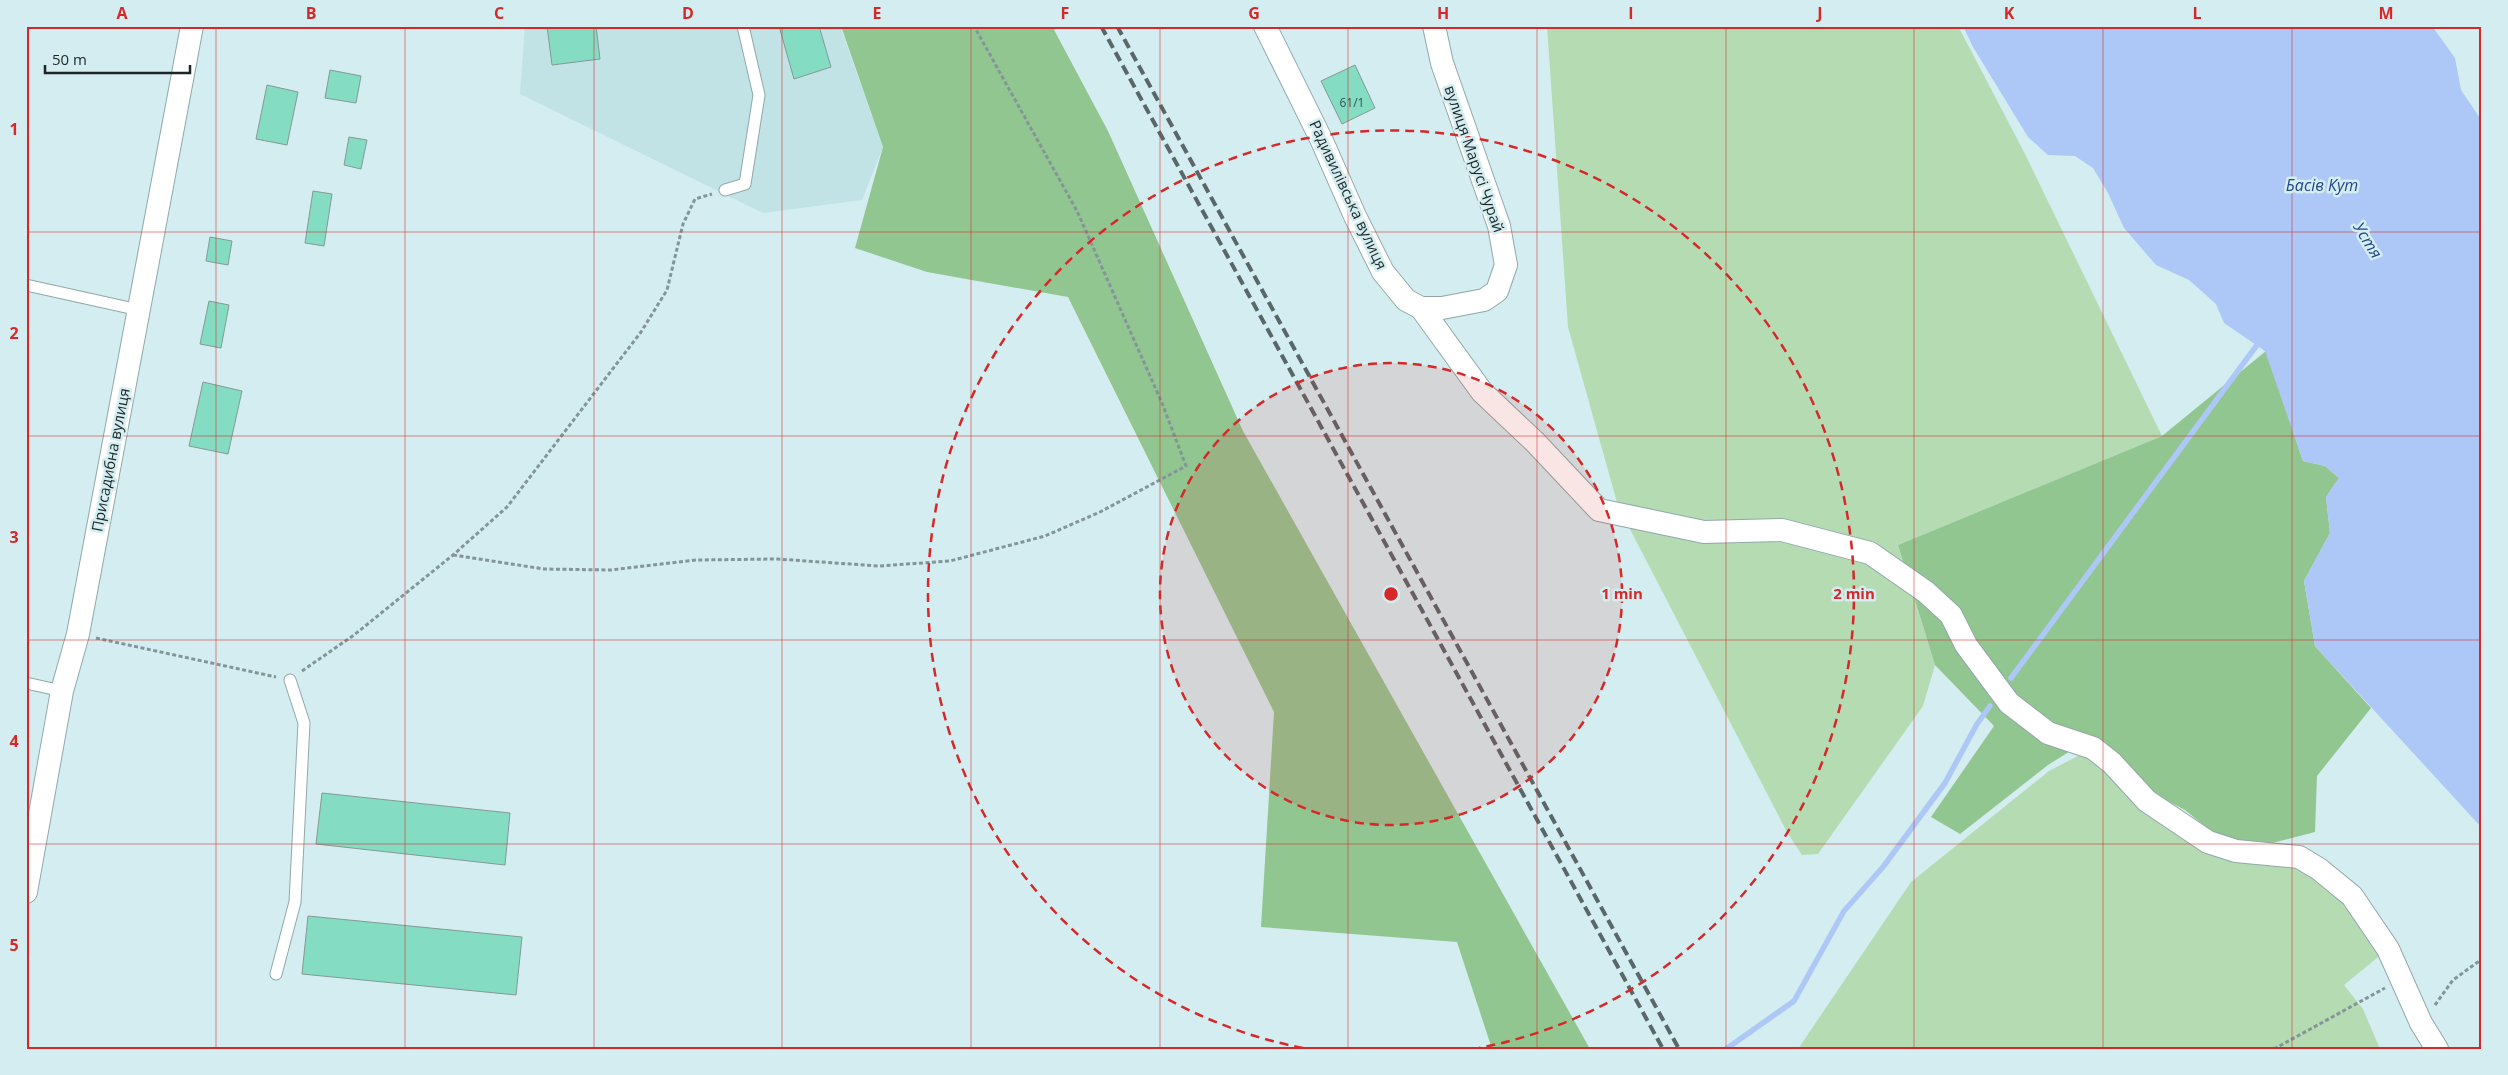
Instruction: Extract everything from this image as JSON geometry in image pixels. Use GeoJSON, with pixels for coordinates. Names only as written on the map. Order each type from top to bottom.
{"type":"FeatureCollection","features":[{"type":"Feature","properties":{"kind":"street","name":"Присадибна вулиця"},"geometry":{"type":"LineString","coordinates":[[26,892],[62,690],[78,634],[192,26]]}},
{"type":"Feature","properties":{"kind":"street","name":"Радивилівська вулиця"},"geometry":{"type":"LineString","coordinates":[[1265,26],[1322,141],[1355,216],[1383,272],[1406,300],[1421,308],[1482,392],[1535,442],[1599,510],[1704,532],[1782,530],[1870,553],[1926,592],[1951,615],[1966,645],[2009,703],[2048,733],[2093,748],[2112,763],[2147,801],[2208,842],[2236,851],[2299,857],[2319,869],[2352,896],[2388,949],[2421,1023],[2437,1049]]}},
{"type":"Feature","properties":{"kind":"street","name":"вулиця Марусі Чурай"},"geometry":{"type":"LineString","coordinates":[[1421,308],[1442,308],[1484,300],[1497,291],[1506,265],[1498,226],[1442,63],[1434,26]]}},
{"type":"Feature","properties":{"kind":"lane"},"geometry":{"type":"LineString","coordinates":[[725,190],[746,184],[760,95],[743,26]]}},
{"type":"Feature","properties":{"kind":"lane"},"geometry":{"type":"LineString","coordinates":[[26,286],[139,310]]}},
{"type":"Feature","properties":{"kind":"lane"},"geometry":{"type":"LineString","coordinates":[[276,974],[295,902],[304,723],[290,680]]}},
{"type":"Feature","properties":{"kind":"lane"},"geometry":{"type":"LineString","coordinates":[[26,683],[62,690]]}},
{"type":"Feature","properties":{"kind":"path"},"geometry":{"type":"LineString","coordinates":[[453,555],[544,569],[611,570],[696,560],[777,559],[879,566],[950,561],[1045,536],[1100,512],[1186,466],[1162,403],[1077,211],[974,26]]}},
{"type":"Feature","properties":{"kind":"path"},"geometry":{"type":"LineString","coordinates":[[78,634],[290,680],[354,635],[453,555],[507,507],[641,332],[667,290],[683,224],[695,199],[725,190]]}},
{"type":"Feature","properties":{"kind":"path"},"geometry":{"type":"LineString","coordinates":[[2421,1023],[2453,980],[2482,959]]}},
{"type":"Feature","properties":{"kind":"path"},"geometry":{"type":"LineString","coordinates":[[2274,1049],[2402,980]]}},
{"type":"Feature","properties":{"kind":"shaded area"},"geometry":{"type":"Polygon","coordinates":[[[525,26],[840,26],[883,147],[862,200],[763,213],[520,94],[525,26]]]}},
{"type":"Feature","properties":{"kind":"green space"},"geometry":{"type":"Polygon","coordinates":[[[841,26],[1052,26],[1108,131],[1243,431],[1590,1049],[1492,1049],[1457,942],[1261,927],[1274,712],[1068,297],[927,272],[855,248],[883,147],[841,26]]]}},
{"type":"Feature","properties":{"kind":"green space"},"geometry":{"type":"Polygon","coordinates":[[[1547,26],[1958,26],[2024,152],[2162,436],[1898,545],[1935,665],[1923,706],[1818,854],[1802,855],[1787,832],[1618,506],[1568,327],[1547,26]]]}},
{"type":"Feature","properties":{"kind":"green space"},"geometry":{"type":"Polygon","coordinates":[[[2266,351],[2303,461],[2325,466],[2339,478],[2326,497],[2330,533],[2304,581],[2315,646],[2371,708],[2317,776],[2315,832],[2268,844],[2222,840],[2185,810],[2143,788],[2088,740],[2048,765],[1960,834],[1931,817],[1994,726],[1935,665],[1898,545],[2162,436],[2266,351]]]}},
{"type":"Feature","properties":{"kind":"green space"},"geometry":{"type":"Polygon","coordinates":[[[2093,748],[2208,842],[2299,857],[2388,949],[2344,985],[2363,1009],[2380,1049],[1798,1049],[1911,882],[2049,771],[2093,748]]]}},
{"type":"Feature","properties":{"kind":"water","name":"Басів Кут"},"geometry":{"type":"Polygon","coordinates":[[[1963,26],[2432,26],[2455,58],[2461,90],[2482,121],[2482,828],[2315,646],[2304,581],[2330,533],[2326,497],[2339,478],[2325,466],[2303,461],[2265,351],[2224,323],[2216,304],[2189,280],[2156,265],[2124,228],[2108,193],[2093,168],[2075,156],[2048,155],[2028,137],[1973,47],[1963,26]]]}},
{"type":"Feature","properties":{"kind":"building"},"geometry":{"type":"Polygon","coordinates":[[[547,26],[596,26],[600,59],[552,65],[547,26]]]}},
{"type":"Feature","properties":{"kind":"building"},"geometry":{"type":"Polygon","coordinates":[[[779,26],[819,26],[831,67],[794,79],[779,26]]]}},
{"type":"Feature","properties":{"kind":"building"},"geometry":{"type":"Polygon","coordinates":[[[1355,65],[1375,108],[1342,124],[1321,81],[1355,65]]]}},
{"type":"Feature","properties":{"kind":"building"},"geometry":{"type":"Polygon","coordinates":[[[330,70],[361,76],[356,103],[325,98],[330,70]]]}},
{"type":"Feature","properties":{"kind":"building"},"geometry":{"type":"Polygon","coordinates":[[[267,85],[298,92],[287,145],[256,139],[267,85]]]}},
{"type":"Feature","properties":{"kind":"building"},"geometry":{"type":"Polygon","coordinates":[[[349,137],[367,140],[361,169],[344,165],[349,137]]]}},
{"type":"Feature","properties":{"kind":"building"},"geometry":{"type":"Polygon","coordinates":[[[313,191],[332,194],[324,246],[305,243],[313,191]]]}},
{"type":"Feature","properties":{"kind":"building"},"geometry":{"type":"Polygon","coordinates":[[[210,237],[232,241],[228,265],[206,261],[210,237]]]}},
{"type":"Feature","properties":{"kind":"building"},"geometry":{"type":"Polygon","coordinates":[[[209,301],[229,305],[221,348],[200,344],[209,301]]]}},
{"type":"Feature","properties":{"kind":"building"},"geometry":{"type":"Polygon","coordinates":[[[203,382],[242,391],[228,454],[189,446],[203,382]]]}},
{"type":"Feature","properties":{"kind":"building"},"geometry":{"type":"Polygon","coordinates":[[[322,793],[510,813],[505,865],[316,844],[322,793]]]}},
{"type":"Feature","properties":{"kind":"building"},"geometry":{"type":"Polygon","coordinates":[[[308,916],[522,937],[516,995],[302,974],[308,916]]]}},
{"type":"Feature","properties":{"kind":"waterway"},"geometry":{"type":"LineString","coordinates":[[2011,678],[2257,345]]}},
{"type":"Feature","properties":{"kind":"waterway"},"geometry":{"type":"LineString","coordinates":[[1726,1049],[1794,1001],[1844,911],[1883,867],[1945,783],[1977,724],[1990,706]]}},
{"type":"Feature","properties":{"kind":"railway"},"geometry":{"type":"LineString","coordinates":[[1101,26],[1663,1049]]}},
{"type":"Feature","properties":{"kind":"railway"},"geometry":{"type":"LineString","coordinates":[[1117,26],[1679,1049]]}},
{"type":"Feature","properties":{"kind":"water label","name":"Устя"},"geometry":{"type":"Point","coordinates":[2368,240]}}]}
